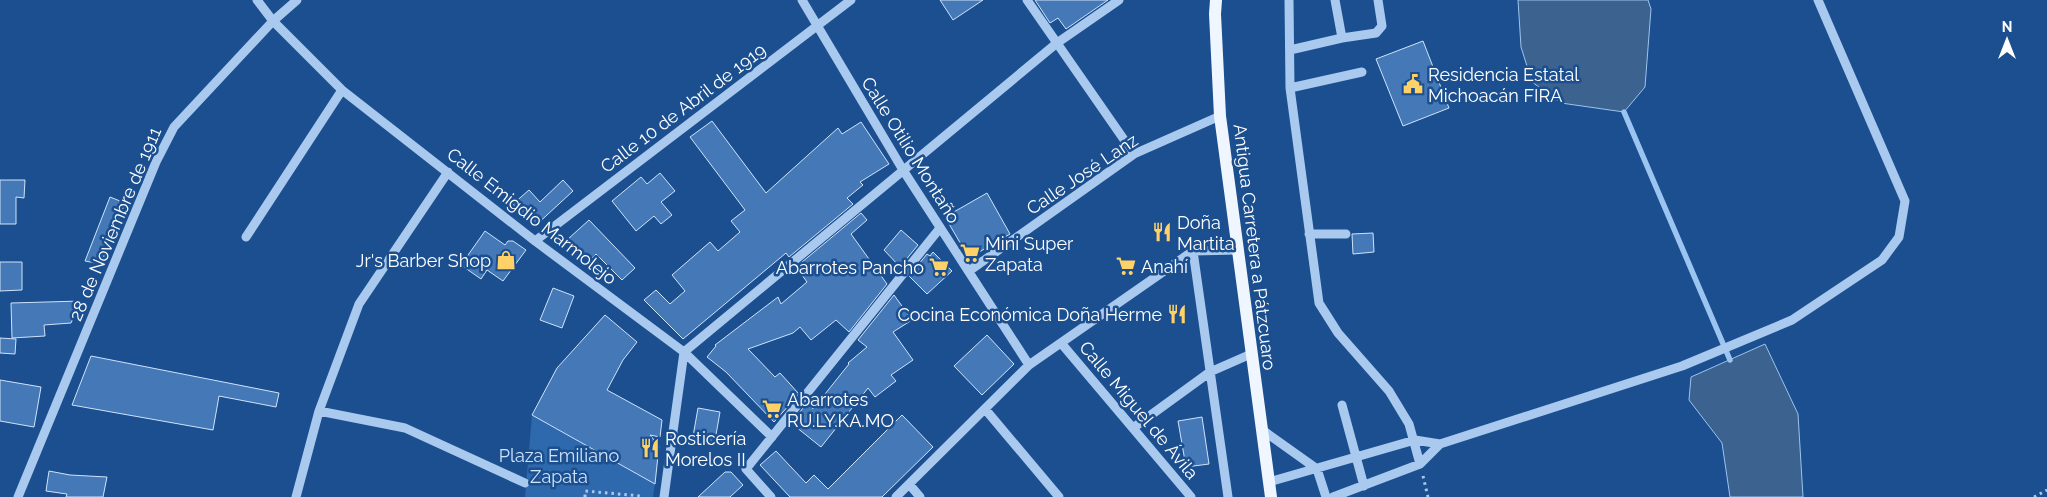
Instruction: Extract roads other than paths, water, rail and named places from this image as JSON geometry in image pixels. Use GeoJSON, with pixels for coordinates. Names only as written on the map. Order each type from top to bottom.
{"type":"FeatureCollection","features":[{"type":"Feature","properties":{"kind":"main road","name":"Antigua Carretera a Pátzcuaro"},"geometry":{"type":"LineString","coordinates":[[1216,0],[1220,116],[1271,497]]}},
{"type":"Feature","properties":{"kind":"street","name":"Calle Emigdio Marmolejo"},"geometry":{"type":"LineString","coordinates":[[257,0],[273,21],[342,90],[535,241],[684,352],[772,437]]}},
{"type":"Feature","properties":{"kind":"street","name":"28 de Noviembre de 1911"},"geometry":{"type":"LineString","coordinates":[[18,497],[156,162],[174,127],[273,21],[297,0]]}},
{"type":"Feature","properties":{"kind":"street","name":"Calle Otilio Montaño"},"geometry":{"type":"LineString","coordinates":[[802,0],[903,170],[1029,365]]}},
{"type":"Feature","properties":{"kind":"street","name":"Calle 10 de Abril de 1919"},"geometry":{"type":"LineString","coordinates":[[535,241],[852,0]]}},
{"type":"Feature","properties":{"kind":"street"},"geometry":{"type":"LineString","coordinates":[[1027,0],[1134,154]]}},
{"type":"Feature","properties":{"kind":"street"},"geometry":{"type":"LineString","coordinates":[[664,497],[684,352],[1057,43],[1119,0]]}},
{"type":"Feature","properties":{"kind":"street"},"geometry":{"type":"LineString","coordinates":[[1289,0],[1290,88],[1319,303],[1338,333],[1390,391],[1409,424],[1420,464]]}},
{"type":"Feature","properties":{"kind":"street"},"geometry":{"type":"LineString","coordinates":[[1335,0],[1342,38]]}},
{"type":"Feature","properties":{"kind":"street"},"geometry":{"type":"LineString","coordinates":[[1290,50],[1342,38],[1376,33],[1382,26],[1378,0]]}},
{"type":"Feature","properties":{"kind":"street"},"geometry":{"type":"LineString","coordinates":[[1269,482],[1414,440],[1440,444],[1682,366],[1792,320],[1882,260],[1899,237],[1905,202],[1818,0]]}},
{"type":"Feature","properties":{"kind":"street"},"geometry":{"type":"LineString","coordinates":[[1290,88],[1362,72]]}},
{"type":"Feature","properties":{"kind":"street"},"geometry":{"type":"LineString","coordinates":[[246,237],[342,90]]}},
{"type":"Feature","properties":{"kind":"street","name":"Calle José Lanz"},"geometry":{"type":"LineString","coordinates":[[968,271],[1134,154],[1220,116]]}},
{"type":"Feature","properties":{"kind":"street"},"geometry":{"type":"LineString","coordinates":[[296,497],[318,411],[359,304],[448,172]]}},
{"type":"Feature","properties":{"kind":"street"},"geometry":{"type":"LineString","coordinates":[[771,497],[746,469],[940,228]]}},
{"type":"Feature","properties":{"kind":"street"},"geometry":{"type":"LineString","coordinates":[[1309,234],[1346,234]]}},
{"type":"Feature","properties":{"kind":"street"},"geometry":{"type":"LineString","coordinates":[[896,497],[1029,365],[1193,251],[1238,250]]}},
{"type":"Feature","properties":{"kind":"street"},"geometry":{"type":"LineString","coordinates":[[1193,251],[1228,497]]}},
{"type":"Feature","properties":{"kind":"street","name":"Calle Miguel de Ávila"},"geometry":{"type":"LineString","coordinates":[[1061,343],[1191,497]]}},
{"type":"Feature","properties":{"kind":"street"},"geometry":{"type":"LineString","coordinates":[[1133,428],[1210,372],[1251,354]]}},
{"type":"Feature","properties":{"kind":"street"},"geometry":{"type":"LineString","coordinates":[[1342,405],[1364,486]]}},
{"type":"Feature","properties":{"kind":"street"},"geometry":{"type":"LineString","coordinates":[[985,409],[1059,497]]}},
{"type":"Feature","properties":{"kind":"street"},"geometry":{"type":"LineString","coordinates":[[318,411],[405,428],[525,484]]}},
{"type":"Feature","properties":{"kind":"street"},"geometry":{"type":"LineString","coordinates":[[1261,429],[1317,469],[1326,497]]}},
{"type":"Feature","properties":{"kind":"street"},"geometry":{"type":"LineString","coordinates":[[1333,497],[1420,464],[1440,444]]}},
{"type":"Feature","properties":{"kind":"street"},"geometry":{"type":"LineString","coordinates":[[909,484],[920,497]]}},
{"type":"Feature","properties":{"kind":"waterway"},"geometry":{"type":"LineString","coordinates":[[1624,112],[1730,360]]}},
{"type":"Feature","properties":{"kind":"place","name":"Residencia Estatal Michoacán FIRA"},"geometry":{"type":"Point","coordinates":[1413,84]}},
{"type":"Feature","properties":{"kind":"place","name":"Doña Martita"},"geometry":{"type":"Point","coordinates":[1162,232]}},
{"type":"Feature","properties":{"kind":"place","name":"Mini Super Zapata"},"geometry":{"type":"Point","coordinates":[970,253]}},
{"type":"Feature","properties":{"kind":"place","name":"Jr's Barber Shop"},"geometry":{"type":"Point","coordinates":[506,260]}},
{"type":"Feature","properties":{"kind":"place","name":"Anahí"},"geometry":{"type":"Point","coordinates":[1126,266]}},
{"type":"Feature","properties":{"kind":"place","name":"Abarrotes Pancho"},"geometry":{"type":"Point","coordinates":[939,267]}},
{"type":"Feature","properties":{"kind":"place","name":"Cocina Económica Doña Herme"},"geometry":{"type":"Point","coordinates":[1177,314]}},
{"type":"Feature","properties":{"kind":"place","name":"Abarrotes RU.LY.KA.MO"},"geometry":{"type":"Point","coordinates":[772,409]}},
{"type":"Feature","properties":{"kind":"place","name":"Rosticería Morelos II"},"geometry":{"type":"Point","coordinates":[650,448]}},
{"type":"Feature","properties":{"kind":"park label","name":"Plaza Emiliano Zapata"},"geometry":{"type":"Point","coordinates":[559,465]}}]}
